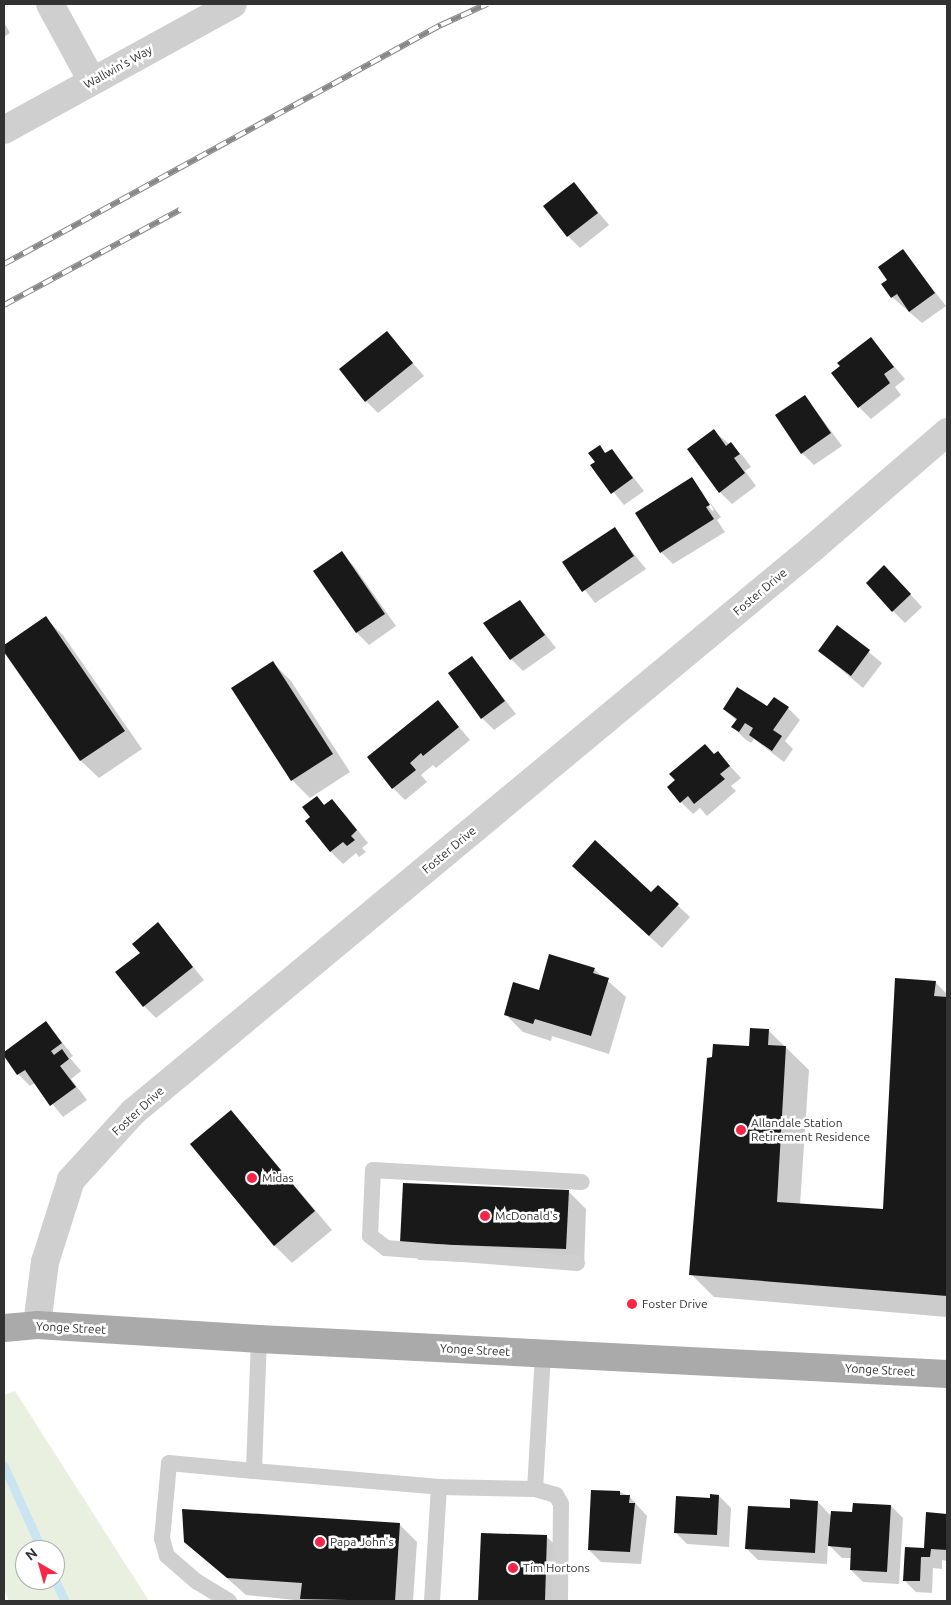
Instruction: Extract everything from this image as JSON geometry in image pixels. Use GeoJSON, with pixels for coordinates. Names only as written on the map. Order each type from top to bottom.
{"type":"FeatureCollection","features":[{"type":"Feature","properties":{"kind":"main road","name":"Yonge Street"},"geometry":{"type":"LineString","coordinates":[[4,1328],[37,1325],[259,1339],[947,1374]]}},
{"type":"Feature","properties":{"kind":"street"},"geometry":{"type":"LineString","coordinates":[[50,4],[92,81]]}},
{"type":"Feature","properties":{"kind":"street","name":"Wallwin's Way"},"geometry":{"type":"LineString","coordinates":[[4,130],[233,4]]}},
{"type":"Feature","properties":{"kind":"street","name":"Foster Drive"},"geometry":{"type":"LineString","coordinates":[[37,1325],[46,1262],[71,1180],[133,1112],[806,554],[947,432]]}},
{"type":"Feature","properties":{"kind":"lane"},"geometry":{"type":"LineString","coordinates":[[577,1263],[386,1248],[370,1236],[373,1170],[582,1182]]}},
{"type":"Feature","properties":{"kind":"lane"},"geometry":{"type":"LineString","coordinates":[[254,1471],[259,1339]]}},
{"type":"Feature","properties":{"kind":"lane"},"geometry":{"type":"LineString","coordinates":[[535,1489],[543,1353]]}},
{"type":"Feature","properties":{"kind":"lane"},"geometry":{"type":"LineString","coordinates":[[229,1601],[198,1582],[167,1556],[162,1539],[169,1463],[439,1487],[535,1489],[556,1495],[561,1504],[560,1601]]}},
{"type":"Feature","properties":{"kind":"lane"},"geometry":{"type":"LineString","coordinates":[[432,1601],[439,1487]]}},
{"type":"Feature","properties":{"kind":"green space"},"geometry":{"type":"Polygon","coordinates":[[[15,1391],[149,1601],[9,1601],[4,1589],[4,1395],[15,1391]]]}},
{"type":"Feature","properties":{"kind":"building"},"geometry":{"type":"Polygon","coordinates":[[[574,182],[598,213],[567,237],[543,206],[574,182]]]}},
{"type":"Feature","properties":{"kind":"building"},"geometry":{"type":"Polygon","coordinates":[[[903,249],[935,293],[909,312],[897,294],[891,298],[881,284],[887,280],[878,267],[903,249]]]}},
{"type":"Feature","properties":{"kind":"building"},"geometry":{"type":"Polygon","coordinates":[[[387,331],[413,363],[365,402],[339,369],[387,331]]]}},
{"type":"Feature","properties":{"kind":"building"},"geometry":{"type":"Polygon","coordinates":[[[871,337],[894,367],[884,374],[890,383],[858,408],[831,373],[840,366],[837,363],[871,337]]]}},
{"type":"Feature","properties":{"kind":"building"},"geometry":{"type":"Polygon","coordinates":[[[805,395],[831,433],[801,454],[775,415],[805,395]]]}},
{"type":"Feature","properties":{"kind":"building"},"geometry":{"type":"Polygon","coordinates":[[[714,429],[726,446],[731,442],[740,454],[734,458],[745,473],[719,493],[687,449],[714,429]]]}},
{"type":"Feature","properties":{"kind":"building"},"geometry":{"type":"Polygon","coordinates":[[[600,445],[605,453],[612,449],[633,478],[611,494],[590,465],[595,462],[588,453],[600,445]]]}},
{"type":"Feature","properties":{"kind":"building"},"geometry":{"type":"Polygon","coordinates":[[[692,477],[710,505],[706,507],[714,519],[660,553],[635,513],[692,477]]]}},
{"type":"Feature","properties":{"kind":"building"},"geometry":{"type":"Polygon","coordinates":[[[615,527],[634,556],[582,592],[562,562],[615,527]]]}},
{"type":"Feature","properties":{"kind":"building"},"geometry":{"type":"Polygon","coordinates":[[[342,551],[385,614],[356,633],[313,571],[342,551]]]}},
{"type":"Feature","properties":{"kind":"building"},"geometry":{"type":"Polygon","coordinates":[[[884,565],[911,594],[892,612],[866,583],[884,565]]]}},
{"type":"Feature","properties":{"kind":"building"},"geometry":{"type":"Polygon","coordinates":[[[520,600],[545,635],[510,660],[483,623],[520,600]]]}},
{"type":"Feature","properties":{"kind":"building"},"geometry":{"type":"Polygon","coordinates":[[[46,616],[125,731],[80,761],[4,652],[4,645],[46,616]]]}},
{"type":"Feature","properties":{"kind":"building"},"geometry":{"type":"Polygon","coordinates":[[[837,625],[870,650],[851,676],[818,651],[837,625]]]}},
{"type":"Feature","properties":{"kind":"building"},"geometry":{"type":"Polygon","coordinates":[[[472,656],[505,701],[481,719],[448,673],[472,656]]]}},
{"type":"Feature","properties":{"kind":"building"},"geometry":{"type":"Polygon","coordinates":[[[273,661],[333,754],[291,781],[231,688],[273,661]]]}},
{"type":"Feature","properties":{"kind":"building"},"geometry":{"type":"Polygon","coordinates":[[[737,687],[767,706],[774,697],[789,707],[773,730],[782,736],[772,751],[749,735],[753,728],[745,723],[739,732],[731,727],[737,719],[723,709],[737,687]]]}},
{"type":"Feature","properties":{"kind":"building"},"geometry":{"type":"Polygon","coordinates":[[[438,700],[459,727],[423,756],[421,753],[410,763],[416,770],[392,789],[367,757],[438,700]]]}},
{"type":"Feature","properties":{"kind":"building"},"geometry":{"type":"Polygon","coordinates":[[[705,744],[714,754],[718,751],[730,766],[720,774],[725,779],[694,804],[688,796],[680,803],[667,787],[675,780],[669,774],[705,744]]]}},
{"type":"Feature","properties":{"kind":"building"},"geometry":{"type":"Polygon","coordinates":[[[317,796],[324,805],[332,799],[357,830],[351,836],[355,840],[347,846],[343,842],[330,852],[305,821],[310,817],[302,807],[317,796]]]}},
{"type":"Feature","properties":{"kind":"building"},"geometry":{"type":"Polygon","coordinates":[[[595,840],[651,892],[658,885],[679,904],[649,936],[572,866],[595,840]]]}},
{"type":"Feature","properties":{"kind":"building"},"geometry":{"type":"Polygon","coordinates":[[[158,922],[193,967],[143,1007],[115,972],[140,953],[132,944],[158,922]]]}},
{"type":"Feature","properties":{"kind":"building"},"geometry":{"type":"Polygon","coordinates":[[[549,954],[595,968],[593,973],[609,978],[591,1036],[535,1019],[533,1024],[504,1015],[513,982],[539,990],[549,954]]]}},
{"type":"Feature","properties":{"kind":"building","name":"Allandale Station Retirement Residence"},"geometry":{"type":"Polygon","coordinates":[[[895,978],[936,981],[934,996],[947,997],[947,1296],[689,1275],[707,1058],[712,1057],[713,1044],[749,1046],[750,1028],[769,1029],[768,1045],[786,1046],[777,1202],[883,1209],[895,978]]]}},
{"type":"Feature","properties":{"kind":"building"},"geometry":{"type":"Polygon","coordinates":[[[46,1021],[62,1043],[51,1051],[54,1055],[62,1049],[69,1059],[60,1066],[76,1087],[50,1106],[25,1070],[17,1075],[4,1056],[4,1052],[46,1021]]]}},
{"type":"Feature","properties":{"kind":"building","name":"Midas"},"geometry":{"type":"Polygon","coordinates":[[[231,1110],[315,1211],[274,1246],[190,1144],[231,1110]]]}},
{"type":"Feature","properties":{"kind":"building","name":"McDonald's"},"geometry":{"type":"Polygon","coordinates":[[[403,1183],[569,1190],[566,1249],[400,1243],[403,1183]]]}},
{"type":"Feature","properties":{"kind":"building"},"geometry":{"type":"Polygon","coordinates":[[[591,1490],[620,1491],[620,1495],[630,1495],[629,1503],[635,1503],[630,1552],[588,1550],[591,1490]]]}},
{"type":"Feature","properties":{"kind":"building"},"geometry":{"type":"Polygon","coordinates":[[[710,1494],[719,1495],[717,1535],[674,1533],[676,1496],[710,1498],[710,1494]]]}},
{"type":"Feature","properties":{"kind":"building"},"geometry":{"type":"Polygon","coordinates":[[[790,1499],[818,1501],[815,1553],[745,1549],[748,1506],[790,1508],[790,1499]]]}},
{"type":"Feature","properties":{"kind":"building"},"geometry":{"type":"Polygon","coordinates":[[[853,1503],[891,1505],[887,1572],[850,1570],[851,1548],[828,1546],[831,1511],[852,1512],[853,1503]]]}},
{"type":"Feature","properties":{"kind":"building"},"geometry":{"type":"Polygon","coordinates":[[[182,1509],[400,1523],[395,1601],[300,1599],[302,1583],[227,1578],[184,1542],[182,1509]]]}},
{"type":"Feature","properties":{"kind":"building"},"geometry":{"type":"Polygon","coordinates":[[[926,1512],[947,1514],[947,1550],[931,1549],[930,1557],[921,1557],[920,1581],[903,1581],[905,1547],[924,1548],[926,1512]]]}},
{"type":"Feature","properties":{"kind":"building","name":"Tim Hortons"},"geometry":{"type":"Polygon","coordinates":[[[481,1533],[547,1535],[545,1601],[478,1601],[481,1533]]]}},
{"type":"Feature","properties":{"kind":"waterway"},"geometry":{"type":"LineString","coordinates":[[4,1466],[37,1540]]}},
{"type":"Feature","properties":{"kind":"waterway"},"geometry":{"type":"LineString","coordinates":[[60,1590],[65,1601]]}},
{"type":"Feature","properties":{"kind":"railway"},"geometry":{"type":"LineString","coordinates":[[4,264],[441,25],[487,4]]}},
{"type":"Feature","properties":{"kind":"railway"},"geometry":{"type":"LineString","coordinates":[[4,305],[180,210]]}},
{"type":"Feature","properties":{"kind":"place","name":"Allandale Station Retirement Residence"},"geometry":{"type":"Point","coordinates":[741,1130]}},
{"type":"Feature","properties":{"kind":"place","name":"Midas"},"geometry":{"type":"Point","coordinates":[252,1178]}},
{"type":"Feature","properties":{"kind":"place","name":"McDonald's"},"geometry":{"type":"Point","coordinates":[485,1216]}},
{"type":"Feature","properties":{"kind":"place","name":"Foster Drive"},"geometry":{"type":"Point","coordinates":[632,1304]}},
{"type":"Feature","properties":{"kind":"place","name":"Papa John's"},"geometry":{"type":"Point","coordinates":[320,1542]}},
{"type":"Feature","properties":{"kind":"place","name":"Tim Hortons"},"geometry":{"type":"Point","coordinates":[513,1568]}}]}
